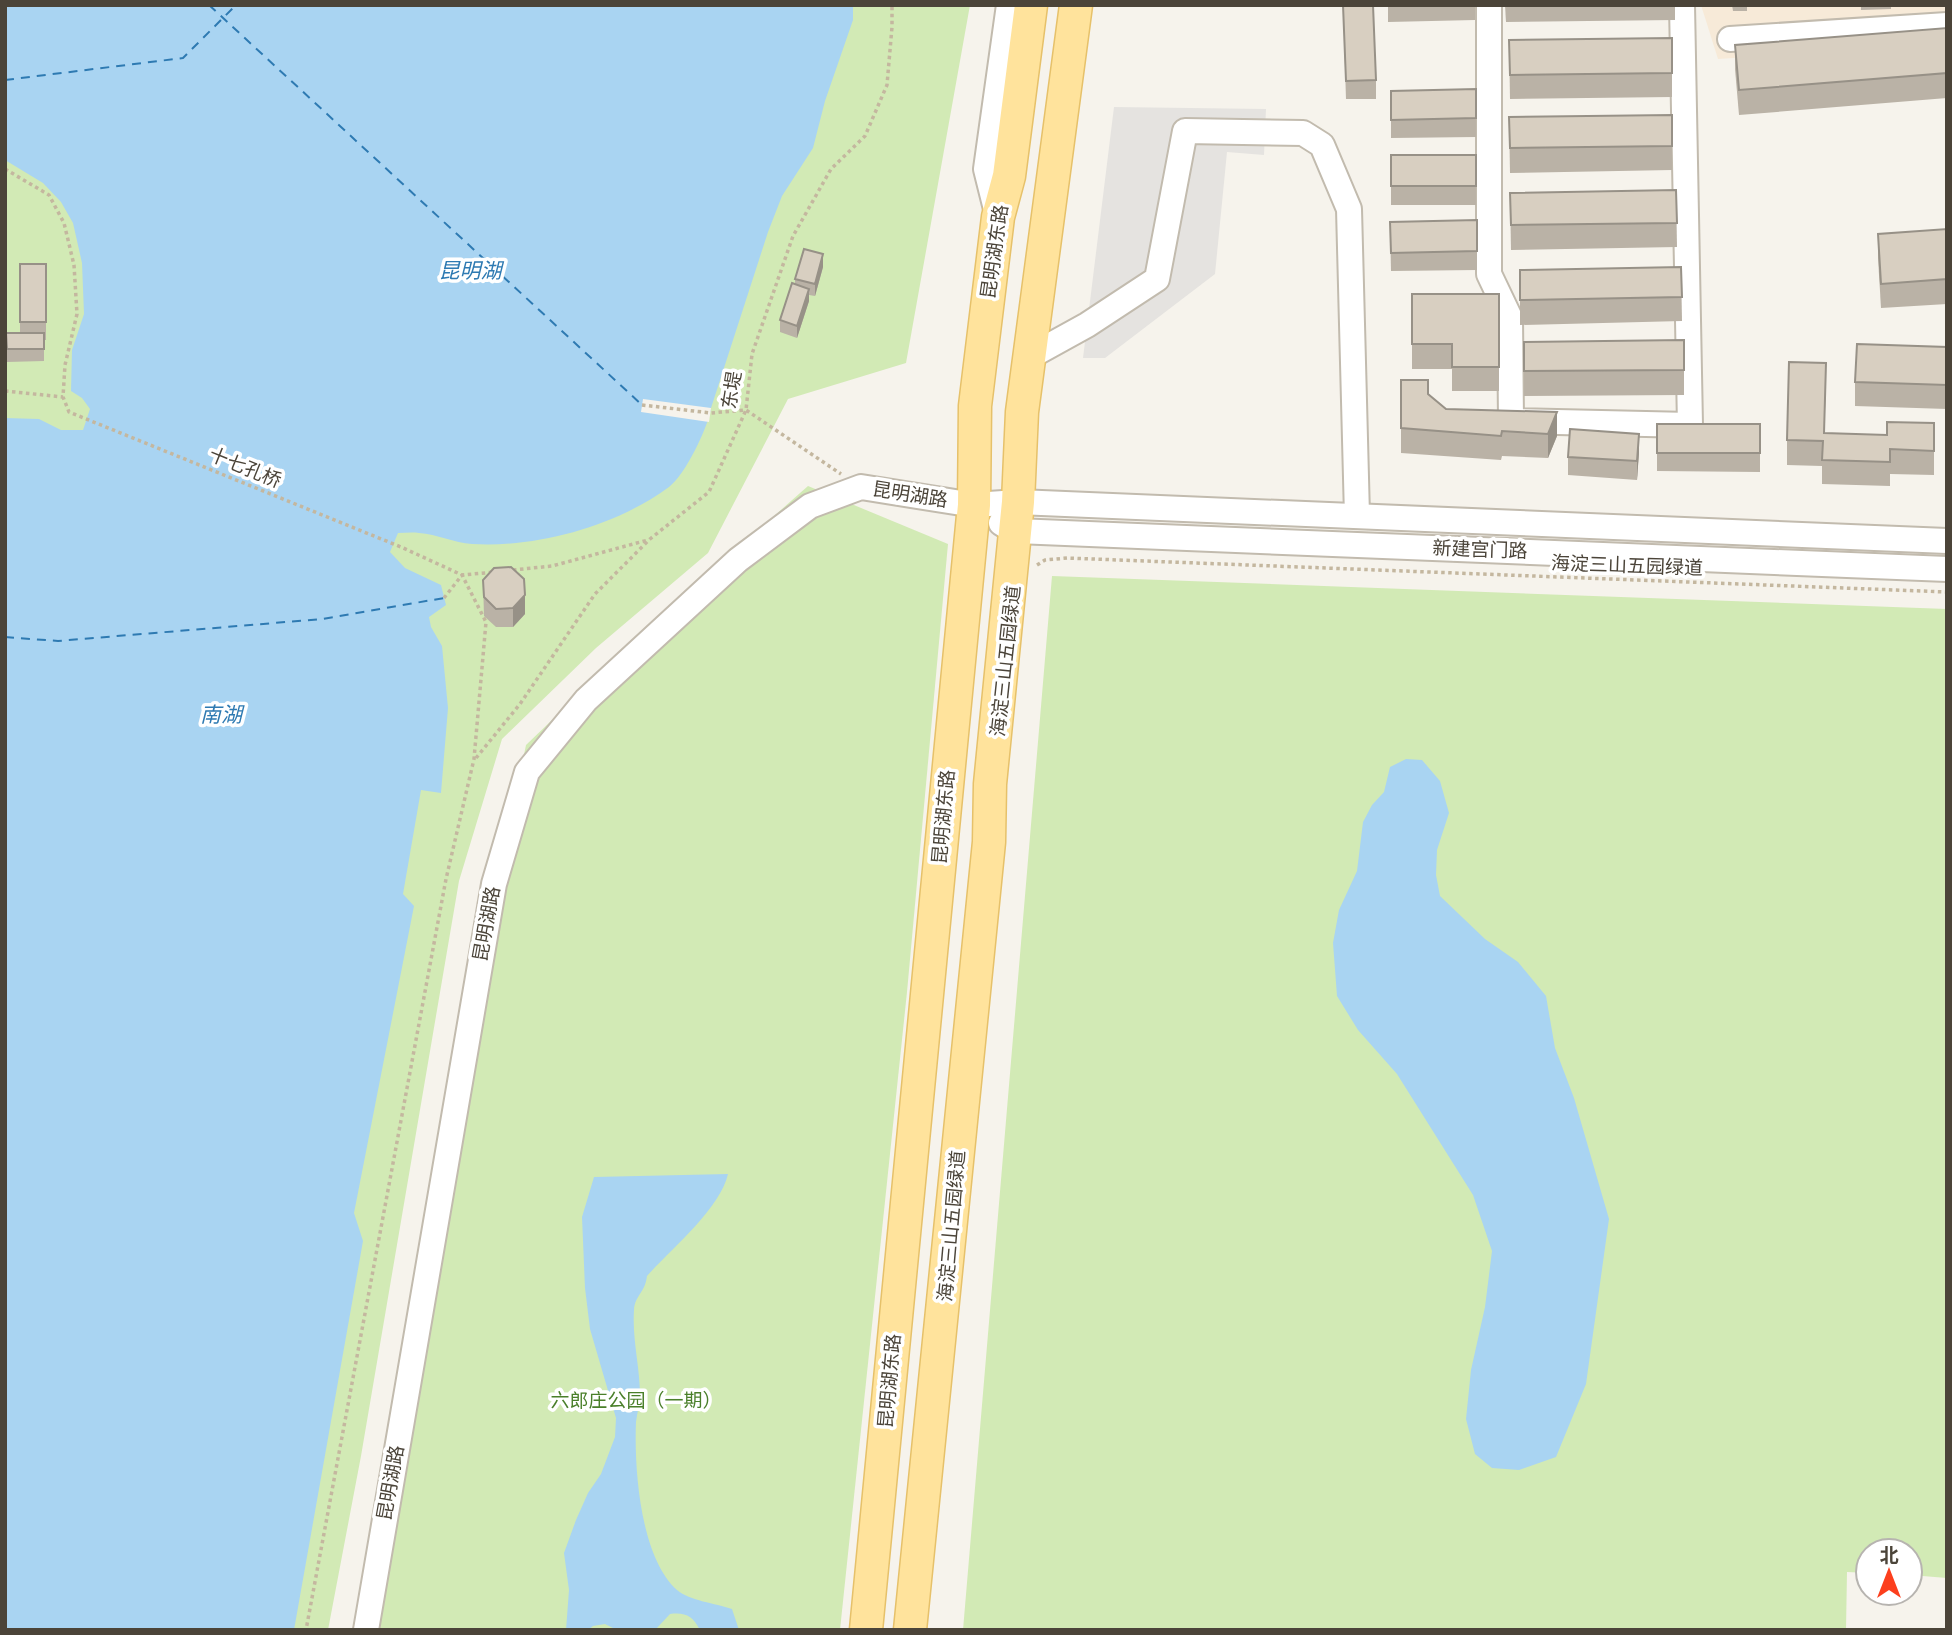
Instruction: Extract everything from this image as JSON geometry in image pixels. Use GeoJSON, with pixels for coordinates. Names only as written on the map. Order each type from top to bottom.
{"type":"FeatureCollection","features":[{"type":"Feature","properties":{"kind":"main road","name":"昆明湖东路"},"geometry":{"type":"LineString","coordinates":[[866,1630],[974,505],[975,406],[998,217],[1009,176],[1031,5]]}},
{"type":"Feature","properties":{"kind":"main road"},"geometry":{"type":"LineString","coordinates":[[911,1630],[989,842],[990,784],[1016,517],[1022,412],[1076,5]]}},
{"type":"Feature","properties":{"kind":"street"},"geometry":{"type":"LineString","coordinates":[[998,217],[986,169],[1009,5]]}},
{"type":"Feature","properties":{"kind":"street"},"geometry":{"type":"LineString","coordinates":[[1489,5],[1489,274],[1510,317],[1511,421],[1690,425],[1682,5]]}},
{"type":"Feature","properties":{"kind":"street"},"geometry":{"type":"LineString","coordinates":[[1730,38],[1915,16],[1947,25]]}},
{"type":"Feature","properties":{"kind":"street"},"geometry":{"type":"LineString","coordinates":[[1029,357],[1087,325],[1157,279],[1185,131],[1303,133],[1322,145],[1349,209],[1357,516]]}},
{"type":"Feature","properties":{"kind":"street","name":"昆明湖路"},"geometry":{"type":"LineString","coordinates":[[366,1630],[494,884],[527,772],[586,700],[746,554],[810,506],[861,487],[974,505]]}},
{"type":"Feature","properties":{"kind":"street"},"geometry":{"type":"LineString","coordinates":[[974,505],[1016,517]]}},
{"type":"Feature","properties":{"kind":"street","name":"新建宫门路"},"geometry":{"type":"LineString","coordinates":[[1016,517],[1357,516],[1947,541]]}},
{"type":"Feature","properties":{"kind":"street","name":"新建宫门路"},"geometry":{"type":"LineString","coordinates":[[1016,517],[1947,569]]}},
{"type":"Feature","properties":{"kind":"path","name":"东堤"},"geometry":{"type":"LineString","coordinates":[[474,759],[520,704],[595,594],[650,539],[709,492],[746,410],[752,354],[793,236],[831,169],[865,136],[887,85],[892,5]]}},
{"type":"Feature","properties":{"kind":"path"},"geometry":{"type":"LineString","coordinates":[[5,169],[49,195],[64,223],[74,265],[77,314],[65,365],[64,397],[5,391]]}},
{"type":"Feature","properties":{"kind":"path","name":"十七孔桥"},"geometry":{"type":"LineString","coordinates":[[64,397],[69,412],[401,547],[461,575]]}},
{"type":"Feature","properties":{"kind":"path"},"geometry":{"type":"LineString","coordinates":[[642,405],[710,413],[746,410],[861,487]]}},
{"type":"Feature","properties":{"kind":"path"},"geometry":{"type":"LineString","coordinates":[[444,598],[461,575],[552,566],[650,539]]}},
{"type":"Feature","properties":{"kind":"path","name":"海淀三山五园绿道"},"geometry":{"type":"LineString","coordinates":[[1031,569],[1045,560],[1067,558],[1947,592]]}},
{"type":"Feature","properties":{"kind":"path"},"geometry":{"type":"LineString","coordinates":[[306,1630],[446,879],[474,759],[486,622],[461,575]]}},
{"type":"Feature","properties":{"kind":"shaded area"},"geometry":{"type":"Polygon","coordinates":[[[1701,5],[1947,5],[1947,44],[1718,59],[1701,5]]]}},
{"type":"Feature","properties":{"kind":"shaded area"},"geometry":{"type":"Polygon","coordinates":[[[1114,107],[1266,109],[1264,155],[1227,152],[1215,274],[1105,358],[1083,358],[1114,107]]]}},
{"type":"Feature","properties":{"kind":"green space"},"geometry":{"type":"Polygon","coordinates":[[[5,5],[970,5],[906,363],[788,399],[708,553],[596,648],[502,739],[459,881],[361,1456],[328,1630],[5,1630],[5,5]]]}},
{"type":"Feature","properties":{"kind":"green space","name":"六郎庄公园（一期）"},"geometry":{"type":"Polygon","coordinates":[[[808,486],[948,544],[907,992],[840,1630],[366,1630],[476,985],[526,745],[653,623],[808,486]]]}},
{"type":"Feature","properties":{"kind":"green space"},"geometry":{"type":"Polygon","coordinates":[[[1052,576],[1947,609],[1947,1578],[1924,1576],[1924,1537],[1854,1537],[1854,1572],[1847,1572],[1846,1630],[963,1630],[1052,576]]]}},
{"type":"Feature","properties":{"kind":"water"},"geometry":{"type":"Polygon","coordinates":[[[5,5],[853,5],[853,20],[825,101],[813,148],[782,196],[705,427],[689,462],[675,481],[648,501],[625,513],[575,532],[497,544],[465,543],[426,534],[398,533],[390,552],[405,568],[441,585],[446,605],[429,617],[431,627],[442,646],[448,708],[441,793],[421,790],[403,894],[414,906],[354,1213],[363,1241],[294,1630],[5,1630],[5,418],[39,419],[61,430],[83,430],[90,409],[82,398],[71,391],[72,350],[84,314],[82,263],[73,223],[61,202],[43,183],[5,160],[5,5]]]}},
{"type":"Feature","properties":{"kind":"water"},"geometry":{"type":"Polygon","coordinates":[[[1406,759],[1422,760],[1440,781],[1449,813],[1437,850],[1436,875],[1440,896],[1485,939],[1518,962],[1546,996],[1555,1048],[1574,1098],[1609,1219],[1586,1384],[1556,1457],[1519,1470],[1492,1468],[1475,1454],[1466,1419],[1471,1370],[1485,1307],[1492,1251],[1473,1195],[1397,1074],[1358,1030],[1337,996],[1333,943],[1339,910],[1357,871],[1363,822],[1372,805],[1384,792],[1390,767],[1406,759]]]}},
{"type":"Feature","properties":{"kind":"water"},"geometry":{"type":"Polygon","coordinates":[[[728,1174],[705,1215],[647,1276],[636,1301],[634,1332],[640,1395],[636,1422],[636,1463],[647,1534],[665,1575],[682,1594],[732,1609],[739,1630],[700,1630],[691,1618],[684,1614],[670,1614],[655,1630],[617,1630],[605,1624],[593,1626],[588,1630],[566,1630],[569,1590],[564,1553],[576,1520],[588,1493],[601,1474],[615,1437],[616,1418],[590,1329],[585,1288],[582,1217],[594,1177],[728,1174]]]}},
{"type":"Feature","properties":{"kind":"pier"},"geometry":{"type":"Polygon","coordinates":[[[643,399],[711,408],[709,422],[641,412],[643,399]]]}},
{"type":"Feature","properties":{"kind":"building"},"geometry":{"type":"Polygon","coordinates":[[[1343,5],[1373,5],[1376,80],[1346,81],[1343,5]]]}},
{"type":"Feature","properties":{"kind":"building"},"geometry":{"type":"Polygon","coordinates":[[[1947,28],[1947,73],[1739,90],[1735,45],[1947,28]]]}},
{"type":"Feature","properties":{"kind":"building"},"geometry":{"type":"Polygon","coordinates":[[[1672,38],[1672,73],[1510,75],[1509,40],[1672,38]]]}},
{"type":"Feature","properties":{"kind":"building"},"geometry":{"type":"Polygon","coordinates":[[[1476,89],[1476,118],[1391,120],[1391,91],[1476,89]]]}},
{"type":"Feature","properties":{"kind":"building"},"geometry":{"type":"Polygon","coordinates":[[[1672,115],[1672,146],[1510,148],[1509,117],[1672,115]]]}},
{"type":"Feature","properties":{"kind":"building"},"geometry":{"type":"Polygon","coordinates":[[[1391,155],[1476,155],[1476,186],[1391,186],[1391,155]]]}},
{"type":"Feature","properties":{"kind":"building"},"geometry":{"type":"Polygon","coordinates":[[[1676,190],[1677,223],[1511,225],[1510,193],[1676,190]]]}},
{"type":"Feature","properties":{"kind":"building"},"geometry":{"type":"Polygon","coordinates":[[[1477,220],[1477,251],[1391,253],[1390,222],[1477,220]]]}},
{"type":"Feature","properties":{"kind":"building"},"geometry":{"type":"Polygon","coordinates":[[[1947,229],[1947,279],[1881,284],[1878,234],[1947,229]]]}},
{"type":"Feature","properties":{"kind":"building"},"geometry":{"type":"Polygon","coordinates":[[[804,249],[823,254],[815,284],[795,279],[804,249]]]}},
{"type":"Feature","properties":{"kind":"building"},"geometry":{"type":"Polygon","coordinates":[[[20,264],[46,264],[46,322],[20,322],[20,264]]]}},
{"type":"Feature","properties":{"kind":"building"},"geometry":{"type":"Polygon","coordinates":[[[1681,267],[1682,297],[1520,300],[1520,270],[1681,267]]]}},
{"type":"Feature","properties":{"kind":"building"},"geometry":{"type":"Polygon","coordinates":[[[792,283],[809,289],[797,326],[780,320],[792,283]]]}},
{"type":"Feature","properties":{"kind":"building"},"geometry":{"type":"Polygon","coordinates":[[[1412,294],[1499,294],[1499,367],[1452,367],[1452,344],[1412,344],[1412,294]]]}},
{"type":"Feature","properties":{"kind":"building"},"geometry":{"type":"Polygon","coordinates":[[[6,333],[44,333],[44,349],[7,349],[6,333]]]}},
{"type":"Feature","properties":{"kind":"building"},"geometry":{"type":"Polygon","coordinates":[[[1684,340],[1684,370],[1524,371],[1524,342],[1684,340]]]}},
{"type":"Feature","properties":{"kind":"building"},"geometry":{"type":"Polygon","coordinates":[[[1857,344],[1947,347],[1947,385],[1855,382],[1857,344]]]}},
{"type":"Feature","properties":{"kind":"building"},"geometry":{"type":"Polygon","coordinates":[[[1789,362],[1826,363],[1824,433],[1887,435],[1887,422],[1934,423],[1934,451],[1890,449],[1890,462],[1822,460],[1823,441],[1787,440],[1789,362]]]}},
{"type":"Feature","properties":{"kind":"building"},"geometry":{"type":"Polygon","coordinates":[[[1401,380],[1428,380],[1428,394],[1446,409],[1557,412],[1548,434],[1502,431],[1501,436],[1401,428],[1401,380]]]}},
{"type":"Feature","properties":{"kind":"building"},"geometry":{"type":"Polygon","coordinates":[[[1657,424],[1760,424],[1760,453],[1657,453],[1657,424]]]}},
{"type":"Feature","properties":{"kind":"building"},"geometry":{"type":"Polygon","coordinates":[[[1570,429],[1639,434],[1637,461],[1568,457],[1570,429]]]}},
{"type":"Feature","properties":{"kind":"building"},"geometry":{"type":"Polygon","coordinates":[[[511,567],[524,579],[525,595],[513,608],[496,609],[484,597],[483,580],[494,568],[511,567]]]}},
{"type":"Feature","properties":{"kind":"ferry route"},"geometry":{"type":"LineString","coordinates":[[209,5],[642,405]]}},
{"type":"Feature","properties":{"kind":"ferry route"},"geometry":{"type":"LineString","coordinates":[[5,80],[183,58],[236,5]]}},
{"type":"Feature","properties":{"kind":"ferry route"},"geometry":{"type":"LineString","coordinates":[[5,637],[58,641],[322,619],[444,598]]}},
{"type":"Feature","properties":{"kind":"water label","name":"昆明湖"},"geometry":{"type":"Point","coordinates":[470,271]}},
{"type":"Feature","properties":{"kind":"water label","name":"南湖"},"geometry":{"type":"Point","coordinates":[221,715]}}]}
